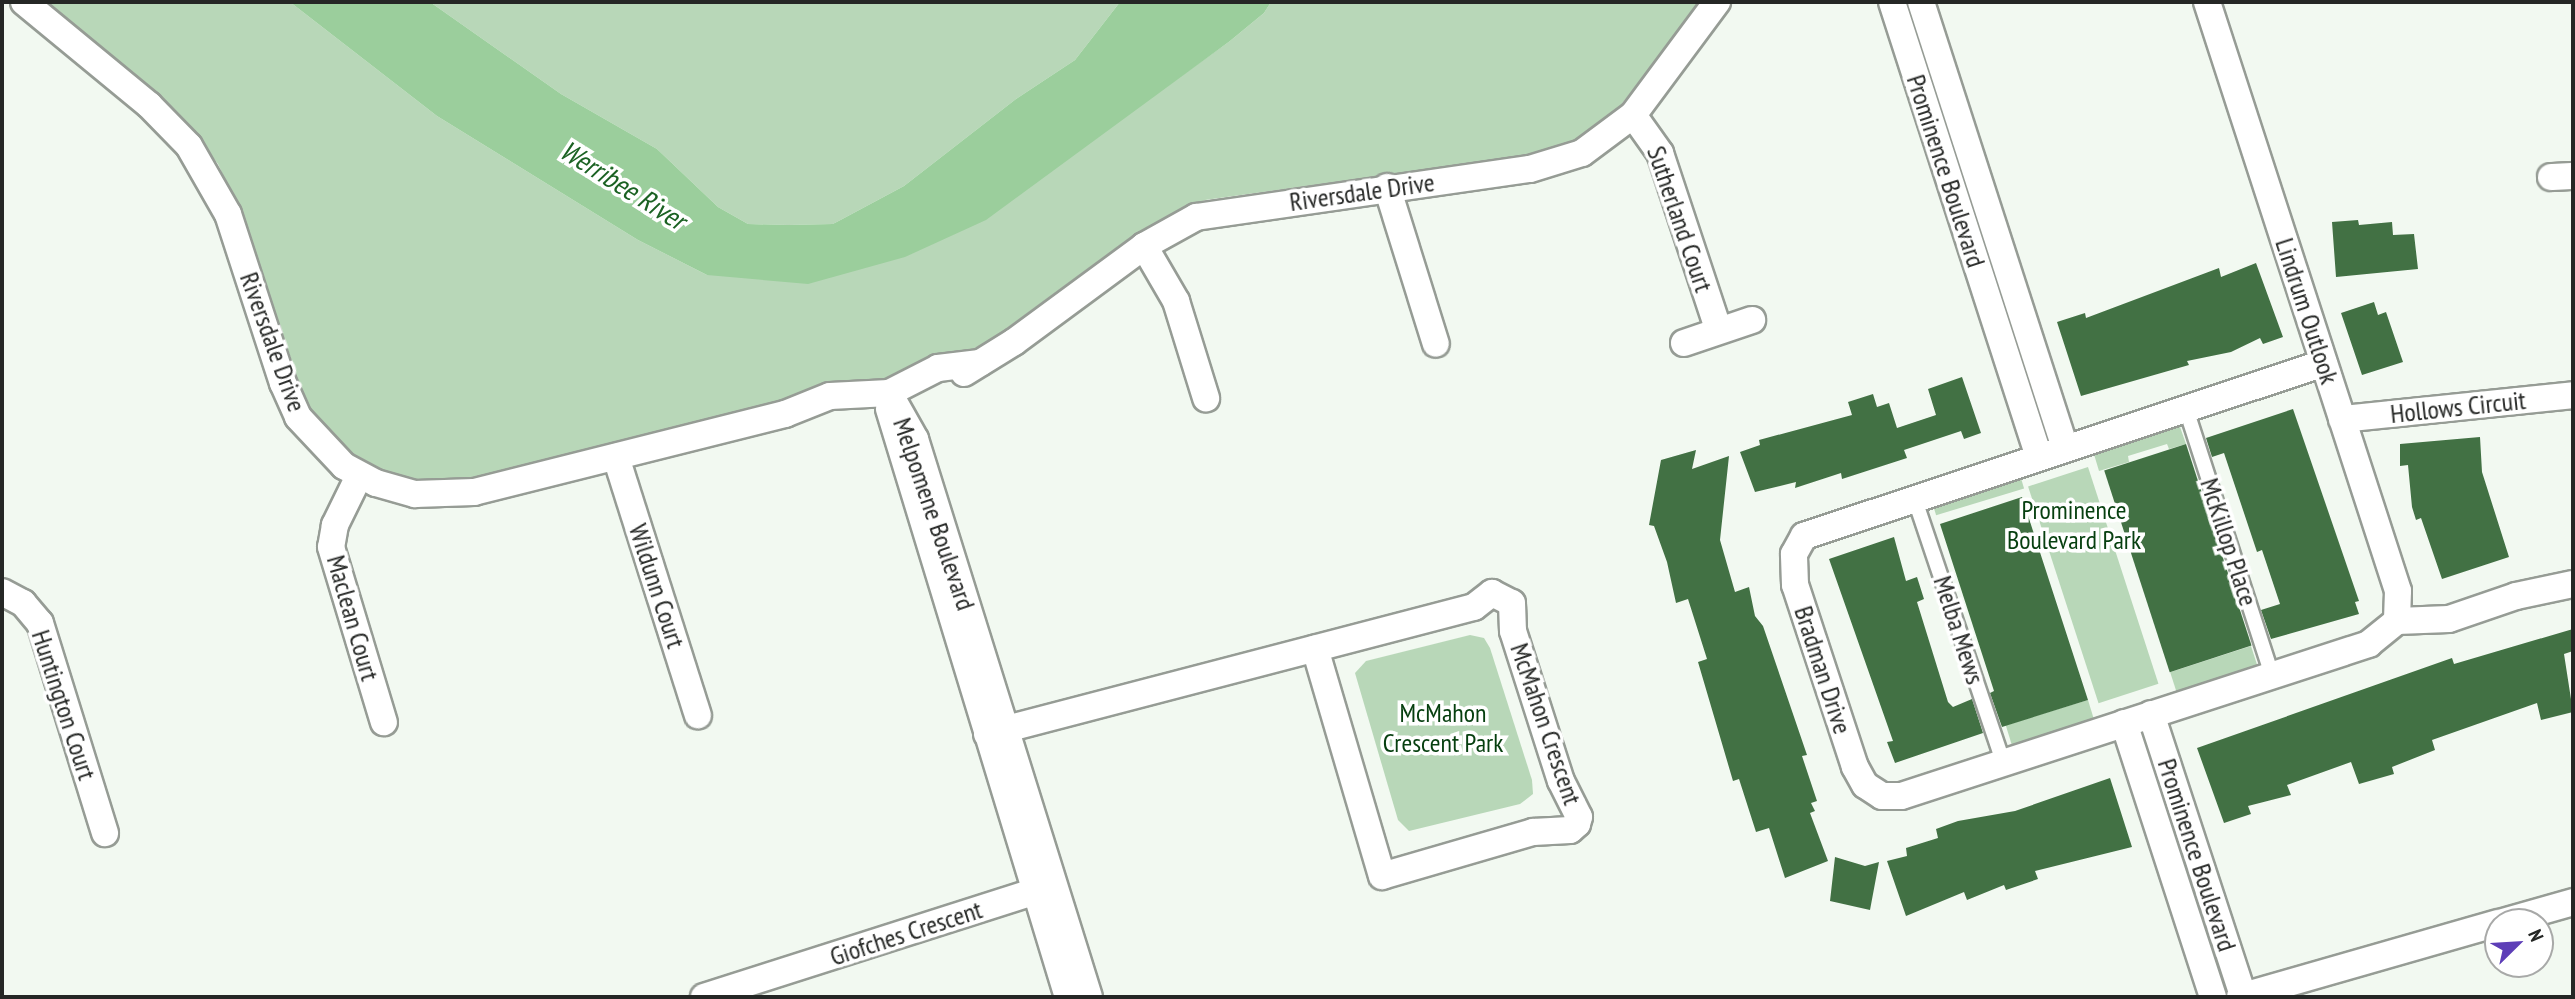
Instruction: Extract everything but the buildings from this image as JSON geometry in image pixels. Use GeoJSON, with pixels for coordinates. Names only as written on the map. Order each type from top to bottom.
{"type":"FeatureCollection","features":[{"type":"Feature","properties":{"kind":"street","name":"Riversdale Drive"},"geometry":{"type":"LineString","coordinates":[[24,2],[149,105],[189,146],[229,214],[283,383],[298,417],[326,450],[359,476],[395,490],[439,495],[474,492],[616,457],[785,414],[848,392],[892,403],[938,368],[980,363],[1144,246],[1208,213],[1550,165],[1599,144],[1633,115],[1717,2]]}},
{"type":"Feature","properties":{"kind":"street","name":"Prominence Boulevard"},"geometry":{"type":"LineString","coordinates":[[1892,2],[2039,457]]}},
{"type":"Feature","properties":{"kind":"street","name":"Prominence Boulevard"},"geometry":{"type":"LineString","coordinates":[[1922,2],[2065,448]]}},
{"type":"Feature","properties":{"kind":"street","name":"Lindrum Outlook"},"geometry":{"type":"LineString","coordinates":[[2207,2],[2398,591],[2397,621]]}},
{"type":"Feature","properties":{"kind":"street","name":"Prominence Boulevard"},"geometry":{"type":"LineString","coordinates":[[1909,52],[1935,44]]}},
{"type":"Feature","properties":{"kind":"street","name":"Sutherland Court"},"geometry":{"type":"LineString","coordinates":[[1633,115],[1660,153],[1718,328]]}},
{"type":"Feature","properties":{"kind":"street"},"geometry":{"type":"LineString","coordinates":[[1387,187],[1436,344]]}},
{"type":"Feature","properties":{"kind":"street"},"geometry":{"type":"LineString","coordinates":[[1144,246],[1176,301],[1206,398]]}},
{"type":"Feature","properties":{"kind":"street","name":"Prominence Boulevard"},"geometry":{"type":"LineString","coordinates":[[1984,290],[2011,280]]}},
{"type":"Feature","properties":{"kind":"street"},"geometry":{"type":"LineString","coordinates":[[1684,343],[1718,328],[1752,320]]}},
{"type":"Feature","properties":{"kind":"street","name":"Bradman Drive"},"geometry":{"type":"LineString","coordinates":[[2324,363],[1813,531],[1794,554],[1795,585],[1855,767],[1865,785],[1890,797],[2369,644],[2397,621]]}},
{"type":"Feature","properties":{"kind":"street","name":"Hollows Circuit"},"geometry":{"type":"LineString","coordinates":[[2342,419],[2573,395]]}},
{"type":"Feature","properties":{"kind":"street","name":"Melpomene Boulevard"},"geometry":{"type":"LineString","coordinates":[[892,403],[915,439],[996,732],[1044,888],[1068,997]]}},
{"type":"Feature","properties":{"kind":"street","name":"Wildunn Court"},"geometry":{"type":"LineString","coordinates":[[616,457],[698,715]]}},
{"type":"Feature","properties":{"kind":"street","name":"Maclean Court"},"geometry":{"type":"LineString","coordinates":[[359,476],[335,525],[331,547],[384,722]]}},
{"type":"Feature","properties":{"kind":"street"},"geometry":{"type":"LineString","coordinates":[[2397,621],[2449,619],[2516,596],[2573,584]]}},
{"type":"Feature","properties":{"kind":"street","name":"Huntington Court"},"geometry":{"type":"LineString","coordinates":[[2,592],[23,603],[40,623],[105,833]]}},
{"type":"Feature","properties":{"kind":"street","name":"McMahon Crescent"},"geometry":{"type":"LineString","coordinates":[[996,732],[1474,607],[1486,594],[1503,595],[1512,603],[1513,631],[1562,781],[1579,817],[1577,824],[1570,830],[1533,832],[1382,876],[1315,649]]}},
{"type":"Feature","properties":{"kind":"street","name":"Prominence Boulevard"},"geometry":{"type":"LineString","coordinates":[[2151,714],[2242,997]]}},
{"type":"Feature","properties":{"kind":"street","name":"Prominence Boulevard"},"geometry":{"type":"LineString","coordinates":[[2124,723],[2213,997]]}},
{"type":"Feature","properties":{"kind":"street","name":"Melpomene Boulevard"},"geometry":{"type":"LineString","coordinates":[[1044,888],[1089,997]]}},
{"type":"Feature","properties":{"kind":"street","name":"Giofches Crescent"},"geometry":{"type":"LineString","coordinates":[[704,997],[761,989],[1044,888]]}},
{"type":"Feature","properties":{"kind":"street"},"geometry":{"type":"LineString","coordinates":[[2552,908],[2573,902]]}},
{"type":"Feature","properties":{"kind":"street"},"geometry":{"type":"LineString","coordinates":[[2242,997],[2484,927]]}},
{"type":"Feature","properties":{"kind":"lane","name":"McKillop Place"},"geometry":{"type":"LineString","coordinates":[[2186,409],[2272,675]]}},
{"type":"Feature","properties":{"kind":"lane","name":"Melba Mews"},"geometry":{"type":"LineString","coordinates":[[1914,497],[2003,762]]}},
{"type":"Feature","properties":{"kind":"green space"},"geometry":{"type":"Polygon","coordinates":[[[46,2],[290,2],[437,116],[638,240],[707,275],[1159,92],[1230,41],[1264,13],[1271,2],[1701,2],[1613,115],[1567,145],[1522,156],[1205,200],[1135,234],[988,342],[906,378],[836,386],[472,479],[423,482],[378,470],[355,458],[307,407],[247,226],[218,164],[176,111],[46,2]]]}},
{"type":"Feature","properties":{"kind":"green space"},"geometry":{"type":"Polygon","coordinates":[[[430,2],[1120,2],[1075,60],[1016,99],[904,186],[833,224],[788,225],[748,224],[718,207],[657,149],[561,94],[430,2]]]}},
{"type":"Feature","properties":{"kind":"green space"},"geometry":{"type":"Polygon","coordinates":[[[2179,424],[2186,444],[2169,449],[2167,444],[2128,456],[2129,462],[2099,471],[2093,451],[2179,424]]]}},
{"type":"Feature","properties":{"kind":"green space","name":"Prominence Boulevard Park"},"geometry":{"type":"Polygon","coordinates":[[[2088,467],[2158,684],[2099,703],[2028,486],[2088,467]]]}},
{"type":"Feature","properties":{"kind":"green space"},"geometry":{"type":"Polygon","coordinates":[[[2020,475],[2024,488],[1936,515],[1932,502],[2020,475]]]}},
{"type":"Feature","properties":{"kind":"green space","name":"McMahon Crescent Park"},"geometry":{"type":"Polygon","coordinates":[[[1470,635],[1484,638],[1490,648],[1532,780],[1533,794],[1520,804],[1409,831],[1398,820],[1355,673],[1366,661],[1470,635]]]}},
{"type":"Feature","properties":{"kind":"green space"},"geometry":{"type":"Polygon","coordinates":[[[2251,646],[2258,667],[2177,693],[2170,672],[2251,646]]]}},
{"type":"Feature","properties":{"kind":"green space"},"geometry":{"type":"Polygon","coordinates":[[[2088,700],[2094,720],[2012,745],[2006,725],[2088,700]]]}},
{"type":"Feature","properties":{"kind":"water","name":"Werribee River"},"geometry":{"type":"Polygon","coordinates":[[[290,2],[430,2],[561,94],[657,149],[718,207],[748,224],[788,225],[833,224],[904,186],[1016,99],[1075,60],[1120,2],[1271,2],[1264,13],[1230,41],[986,220],[905,257],[808,284],[707,275],[638,240],[437,116],[290,2]]]}}]}
